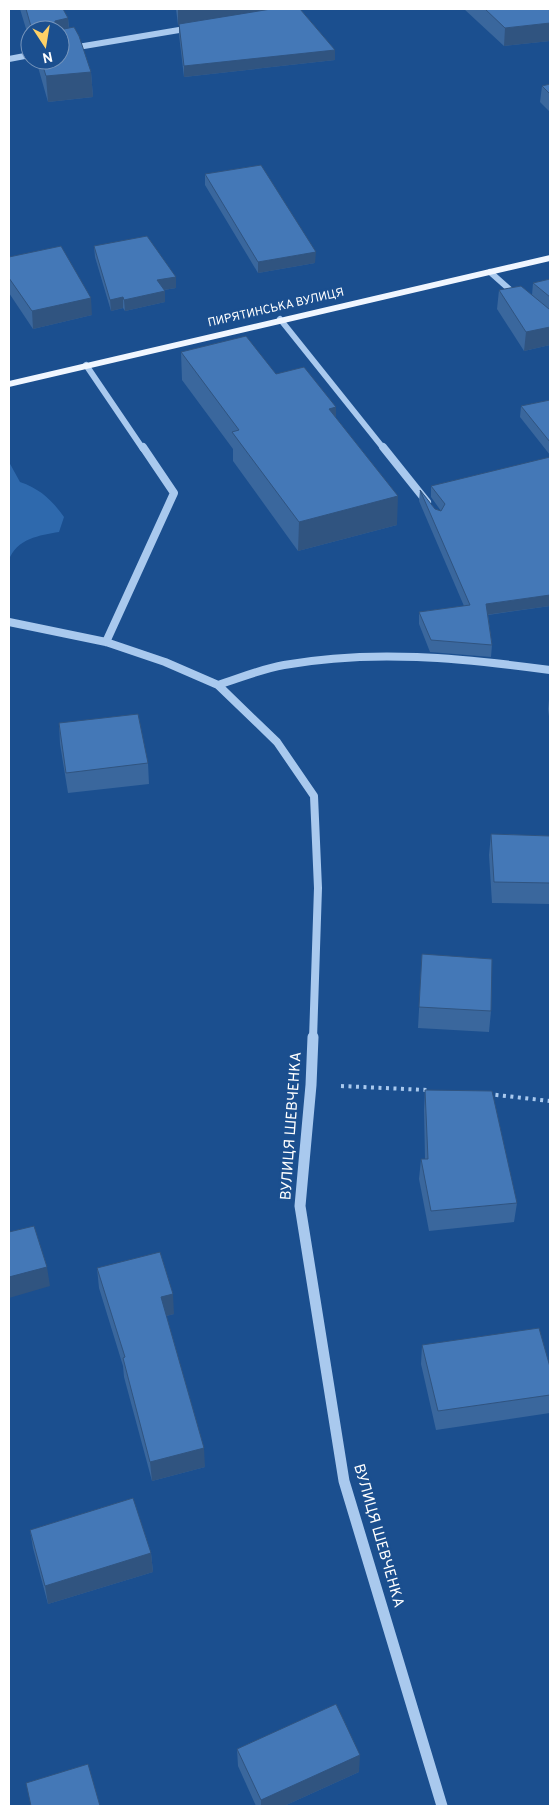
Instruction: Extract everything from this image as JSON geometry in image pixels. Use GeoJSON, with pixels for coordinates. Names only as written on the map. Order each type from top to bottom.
{"type":"FeatureCollection","features":[{"type":"Feature","properties":{"kind":"main road","name":"ПИРЯТИНСЬКА ВУЛИЦЯ"},"geometry":{"type":"LineString","coordinates":[[9,384],[550,258]]}},
{"type":"Feature","properties":{"kind":"street"},"geometry":{"type":"LineString","coordinates":[[70,48],[202,26]]}},
{"type":"Feature","properties":{"kind":"street"},"geometry":{"type":"LineString","coordinates":[[490,272],[523,300]]}},
{"type":"Feature","properties":{"kind":"street"},"geometry":{"type":"LineString","coordinates":[[280,320],[432,509]]}},
{"type":"Feature","properties":{"kind":"street"},"geometry":{"type":"LineString","coordinates":[[86,365],[174,493],[106,642]]}},
{"type":"Feature","properties":{"kind":"street","name":"ВУЛИЦЯ ШЕВЧЕНКА"},"geometry":{"type":"LineString","coordinates":[[9,622],[106,642],[165,662],[218,685],[278,742],[314,796],[318,888],[311,1085],[300,1206],[344,1481],[442,1806]]}},
{"type":"Feature","properties":{"kind":"street"},"geometry":{"type":"LineString","coordinates":[[218,685],[282,665],[357,655],[482,659],[550,670]]}},
{"type":"Feature","properties":{"kind":"path"},"geometry":{"type":"LineString","coordinates":[[311,1085],[433,1091]]}},
{"type":"Feature","properties":{"kind":"path"},"geometry":{"type":"LineString","coordinates":[[481,1094],[550,1101]]}},
{"type":"Feature","properties":{"kind":"shaded area"},"geometry":{"type":"Polygon","coordinates":[[[9,462],[20,482],[45,495],[64,517],[59,532],[29,539],[17,547],[9,560],[9,462]]]}},
{"type":"Feature","properties":{"kind":"building"},"geometry":{"type":"Polygon","coordinates":[[[26,9],[63,9],[68,18],[59,20],[29,20],[26,9]]]}},
{"type":"Feature","properties":{"kind":"building"},"geometry":{"type":"Polygon","coordinates":[[[271,9],[300,9],[335,50],[184,66],[179,24],[271,9]]]}},
{"type":"Feature","properties":{"kind":"building"},"geometry":{"type":"Polygon","coordinates":[[[485,9],[550,9],[550,23],[505,28],[485,9]]]}},
{"type":"Feature","properties":{"kind":"building"},"geometry":{"type":"Polygon","coordinates":[[[74,27],[91,72],[46,76],[44,70],[70,70],[70,28],[74,27]]]}},
{"type":"Feature","properties":{"kind":"building"},"geometry":{"type":"Polygon","coordinates":[[[550,84],[550,94],[542,86],[550,84]]]}},
{"type":"Feature","properties":{"kind":"building"},"geometry":{"type":"Polygon","coordinates":[[[261,165],[316,252],[258,262],[205,174],[261,165]]]}},
{"type":"Feature","properties":{"kind":"building"},"geometry":{"type":"Polygon","coordinates":[[[147,236],[176,277],[157,280],[165,291],[124,300],[123,297],[110,300],[94,246],[147,236]]]}},
{"type":"Feature","properties":{"kind":"building"},"geometry":{"type":"Polygon","coordinates":[[[61,246],[91,298],[32,311],[9,278],[9,257],[61,246]]]}},
{"type":"Feature","properties":{"kind":"building"},"geometry":{"type":"Polygon","coordinates":[[[550,279],[550,297],[533,283],[550,279]]]}},
{"type":"Feature","properties":{"kind":"building"},"geometry":{"type":"Polygon","coordinates":[[[521,286],[550,309],[550,327],[526,332],[499,290],[521,286]]]}},
{"type":"Feature","properties":{"kind":"building"},"geometry":{"type":"Polygon","coordinates":[[[246,336],[276,374],[304,367],[336,407],[329,409],[398,496],[299,522],[232,432],[239,430],[181,352],[246,336]]]}},
{"type":"Feature","properties":{"kind":"building"},"geometry":{"type":"Polygon","coordinates":[[[550,400],[550,442],[521,406],[550,400]]]}},
{"type":"Feature","properties":{"kind":"building"},"geometry":{"type":"Polygon","coordinates":[[[550,457],[550,595],[486,604],[492,645],[431,640],[419,612],[470,605],[420,490],[435,509],[441,511],[445,504],[431,486],[550,457]]]}},
{"type":"Feature","properties":{"kind":"building"},"geometry":{"type":"Polygon","coordinates":[[[138,714],[148,763],[66,773],[59,723],[138,714]]]}},
{"type":"Feature","properties":{"kind":"building"},"geometry":{"type":"Polygon","coordinates":[[[491,834],[550,836],[550,883],[494,882],[491,834]]]}},
{"type":"Feature","properties":{"kind":"building"},"geometry":{"type":"Polygon","coordinates":[[[422,954],[492,959],[491,1011],[419,1007],[422,954]]]}},
{"type":"Feature","properties":{"kind":"building"},"geometry":{"type":"Polygon","coordinates":[[[425,1090],[492,1091],[517,1203],[431,1211],[421,1159],[428,1159],[425,1090]]]}},
{"type":"Feature","properties":{"kind":"building"},"geometry":{"type":"Polygon","coordinates":[[[34,1226],[47,1267],[9,1277],[9,1232],[34,1226]]]}},
{"type":"Feature","properties":{"kind":"building"},"geometry":{"type":"Polygon","coordinates":[[[160,1252],[173,1294],[161,1297],[204,1448],[150,1462],[123,1358],[125,1357],[97,1268],[160,1252]]]}},
{"type":"Feature","properties":{"kind":"building"},"geometry":{"type":"Polygon","coordinates":[[[539,1328],[550,1367],[550,1395],[438,1411],[422,1345],[539,1328]]]}},
{"type":"Feature","properties":{"kind":"building"},"geometry":{"type":"Polygon","coordinates":[[[133,1498],[151,1553],[45,1586],[30,1530],[133,1498]]]}},
{"type":"Feature","properties":{"kind":"building"},"geometry":{"type":"Polygon","coordinates":[[[336,1704],[360,1755],[261,1800],[237,1749],[336,1704]]]}},
{"type":"Feature","properties":{"kind":"building"},"geometry":{"type":"Polygon","coordinates":[[[88,1764],[100,1806],[31,1806],[26,1783],[88,1764]]]}}]}
